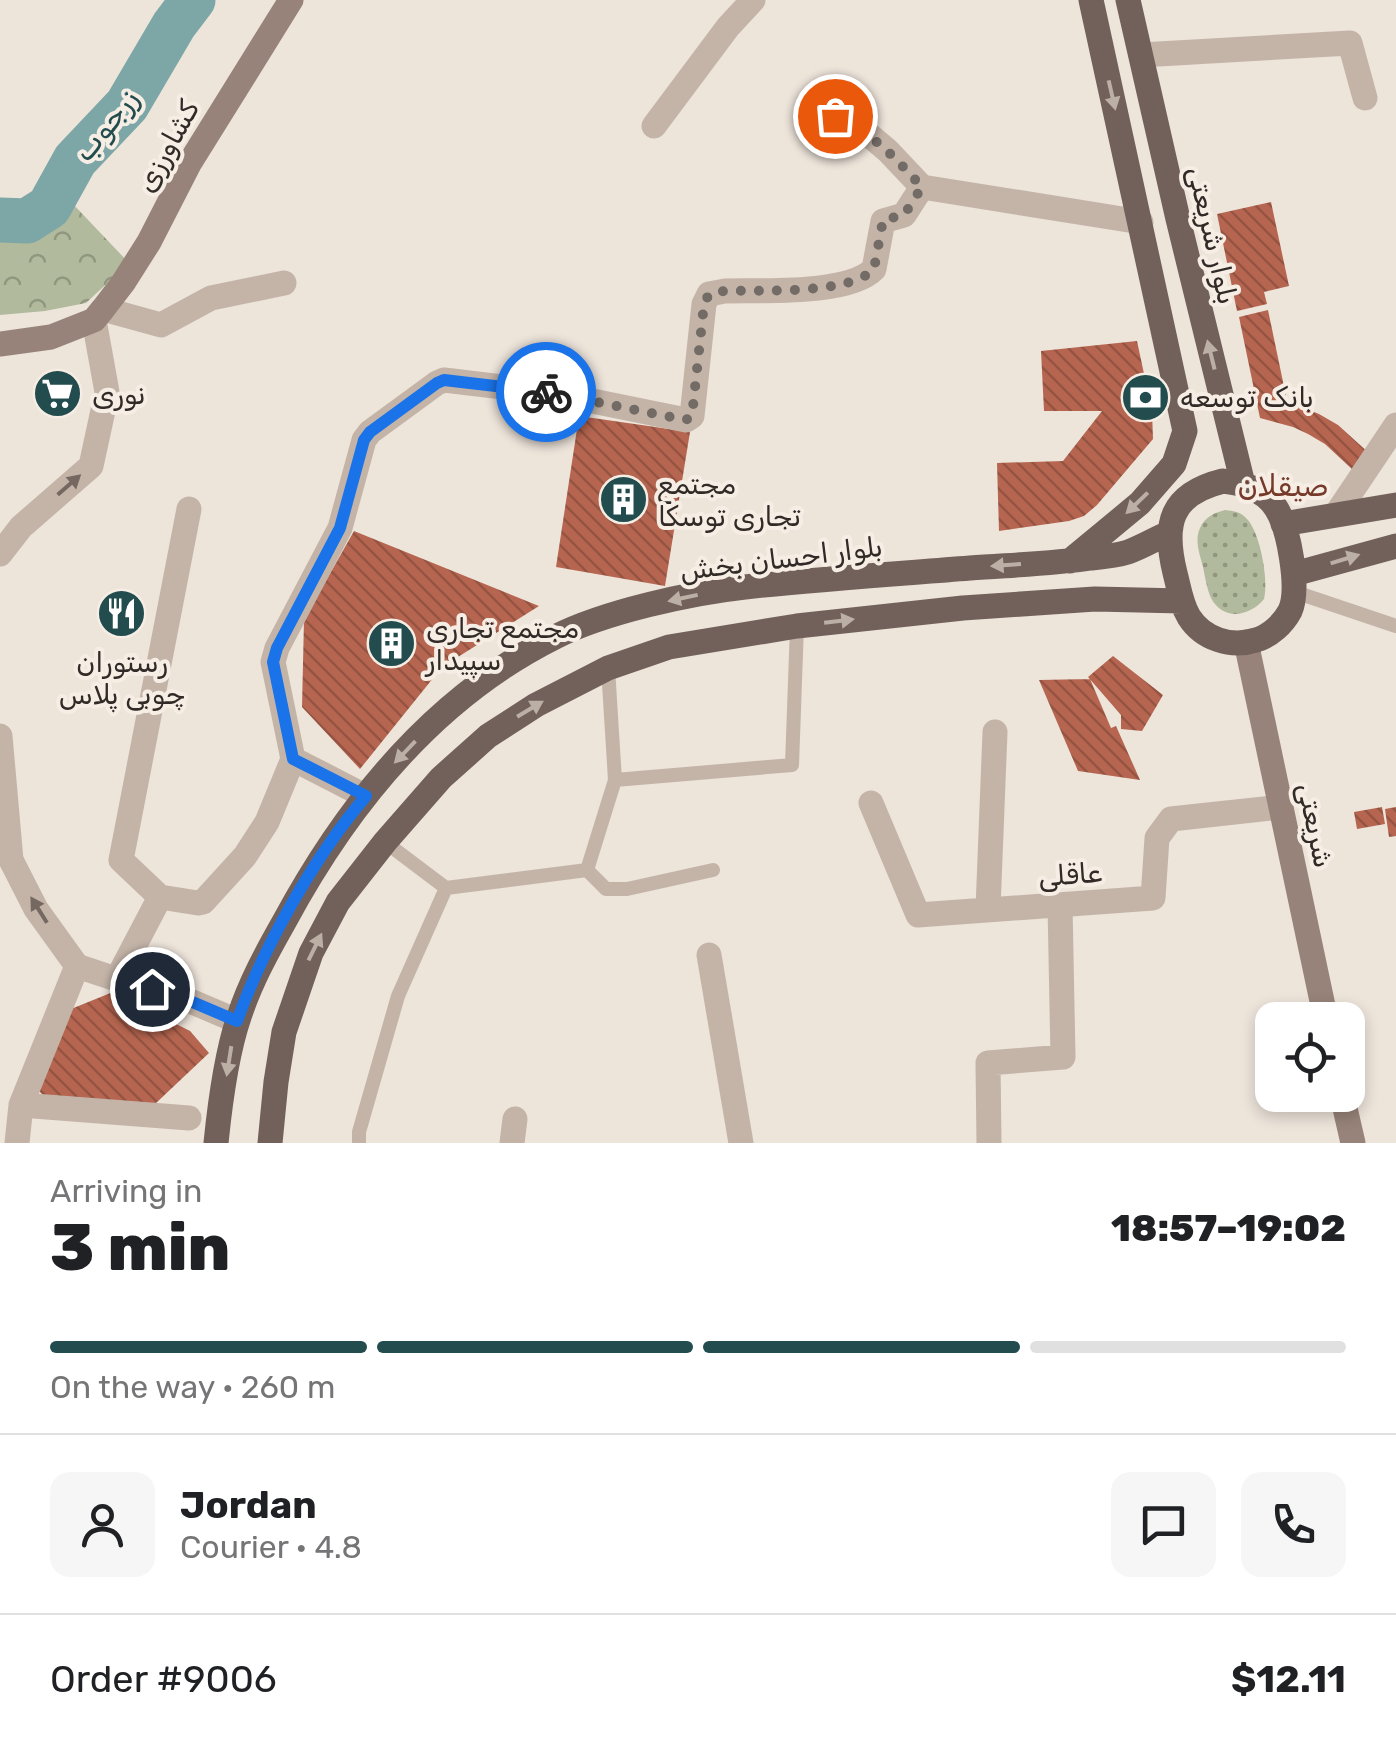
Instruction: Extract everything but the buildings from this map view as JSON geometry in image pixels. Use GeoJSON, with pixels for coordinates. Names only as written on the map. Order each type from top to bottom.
{"type":"FeatureCollection","features":[{"type":"Feature","properties":{"kind":"main road","name":"کشاورزی"},"geometry":{"type":"LineString","coordinates":[[99,314],[149,242],[188,164],[291,0]]}},
{"type":"Feature","properties":{"kind":"main road"},"geometry":{"type":"LineString","coordinates":[[1070,561],[1140,502],[1174,464],[1183,418],[1091,0]]}},
{"type":"Feature","properties":{"kind":"main road","name":"بلوار شریعتی"},"geometry":{"type":"LineString","coordinates":[[1128,0],[1244,484]]}},
{"type":"Feature","properties":{"kind":"main road"},"geometry":{"type":"LineString","coordinates":[[0,344],[51,337],[99,314]]}},
{"type":"Feature","properties":{"kind":"main road"},"geometry":{"type":"LineString","coordinates":[[1183,418],[1205,418],[1217,411],[1222,397]]}},
{"type":"Feature","properties":{"kind":"main road"},"geometry":{"type":"LineString","coordinates":[[1223,481],[1261,492],[1276,507],[1282,524],[1295,583],[1290,611],[1278,628],[1246,642],[1220,641],[1203,632],[1189,618],[1182,601],[1170,550],[1174,513],[1187,497],[1204,486],[1223,481]]}},
{"type":"Feature","properties":{"kind":"main road"},"geometry":{"type":"LineString","coordinates":[[1282,524],[1396,505]]}},
{"type":"Feature","properties":{"kind":"main road","name":"بلوار احسان بخش"},"geometry":{"type":"LineString","coordinates":[[216,1143],[237,1021],[266,953],[309,875],[366,796],[404,752],[464,695],[513,660],[559,635],[622,612],[741,587],[1070,561],[1125,553],[1169,533]]}},
{"type":"Feature","properties":{"kind":"main road"},"geometry":{"type":"LineString","coordinates":[[1295,583],[1396,546]]}},
{"type":"Feature","properties":{"kind":"main road"},"geometry":{"type":"LineString","coordinates":[[270,1143],[284,1032],[311,953],[338,902],[441,778],[488,736],[536,705],[608,668],[669,647],[797,626],[1094,599],[1182,601]]}},
{"type":"Feature","properties":{"kind":"main road","name":"شریعتی"},"geometry":{"type":"LineString","coordinates":[[1246,642],[1322,1002]]}},
{"type":"Feature","properties":{"kind":"main road"},"geometry":{"type":"LineString","coordinates":[[1346,1112],[1352,1143]]}},
{"type":"Feature","properties":{"kind":"street"},"geometry":{"type":"LineString","coordinates":[[654,126],[753,0]]}},
{"type":"Feature","properties":{"kind":"street"},"geometry":{"type":"LineString","coordinates":[[1140,55],[1350,43],[1365,98]]}},
{"type":"Feature","properties":{"kind":"street"},"geometry":{"type":"LineString","coordinates":[[808,104],[862,130],[888,150],[922,187],[1141,222]]}},
{"type":"Feature","properties":{"kind":"street"},"geometry":{"type":"LineString","coordinates":[[189,510],[121,860],[160,897],[198,904],[245,856],[267,822],[293,759],[273,662],[340,528],[360,452],[370,432],[444,380],[552,393],[686,420],[692,416],[704,304],[709,294],[830,288],[869,274],[874,269],[883,220],[904,215],[922,187]]}},
{"type":"Feature","properties":{"kind":"street"},"geometry":{"type":"LineString","coordinates":[[0,554],[21,527],[91,466],[107,392],[99,314],[160,324],[210,298],[284,283]]}},
{"type":"Feature","properties":{"kind":"street"},"geometry":{"type":"LineString","coordinates":[[1337,513],[1396,425]]}},
{"type":"Feature","properties":{"kind":"street"},"geometry":{"type":"LineString","coordinates":[[988,910],[995,732]]}},
{"type":"Feature","properties":{"kind":"street"},"geometry":{"type":"LineString","coordinates":[[0,736],[12,860],[36,908],[76,966],[176,995],[237,1021]]}},
{"type":"Feature","properties":{"kind":"street"},"geometry":{"type":"LineString","coordinates":[[293,759],[366,796]]}},
{"type":"Feature","properties":{"kind":"street","name":"عاقلی"},"geometry":{"type":"LineString","coordinates":[[871,803],[918,915],[1153,898],[1157,838],[1171,819],[1281,807]]}},
{"type":"Feature","properties":{"kind":"street"},"geometry":{"type":"LineString","coordinates":[[117,979],[160,897]]}},
{"type":"Feature","properties":{"kind":"street"},"geometry":{"type":"LineString","coordinates":[[990,1143],[988,1063],[1064,1057],[1060,905]]}},
{"type":"Feature","properties":{"kind":"street"},"geometry":{"type":"LineString","coordinates":[[710,955],[741,1143]]}},
{"type":"Feature","properties":{"kind":"street"},"geometry":{"type":"LineString","coordinates":[[17,1143],[21,1105],[76,966]]}},
{"type":"Feature","properties":{"kind":"street"},"geometry":{"type":"LineString","coordinates":[[21,1105],[189,1118]]}},
{"type":"Feature","properties":{"kind":"lane"},"geometry":{"type":"LineString","coordinates":[[1295,583],[1396,626]]}},
{"type":"Feature","properties":{"kind":"lane"},"geometry":{"type":"LineString","coordinates":[[614,780],[792,765],[797,626]]}},
{"type":"Feature","properties":{"kind":"lane"},"geometry":{"type":"LineString","coordinates":[[588,870],[614,780],[608,668]]}},
{"type":"Feature","properties":{"kind":"lane"},"geometry":{"type":"LineString","coordinates":[[385,842],[446,888],[588,870]]}},
{"type":"Feature","properties":{"kind":"lane"},"geometry":{"type":"LineString","coordinates":[[588,870],[606,889],[627,889],[713,870]]}},
{"type":"Feature","properties":{"kind":"lane"},"geometry":{"type":"LineString","coordinates":[[360,1143],[359,1132],[398,996],[446,888]]}},
{"type":"Feature","properties":{"kind":"green space"},"geometry":{"type":"Polygon","coordinates":[[[72,203],[129,263],[86,303],[0,315],[0,238],[33,234],[72,203]]]}},
{"type":"Feature","properties":{"kind":"green space"},"geometry":{"type":"Polygon","coordinates":[[[1225,510],[1242,515],[1252,525],[1264,569],[1264,599],[1237,614],[1223,611],[1211,598],[1198,542],[1204,521],[1225,510]]]}},
{"type":"Feature","properties":{"kind":"waterway","name":"زرجوب"},"geometry":{"type":"LineString","coordinates":[[0,220],[27,221],[49,207],[75,160],[127,105],[193,0]]}},
{"type":"Feature","properties":{"kind":"way so far"},"geometry":{"type":"LineString","coordinates":[[546,392],[686,420],[692,416],[704,304],[709,294],[830,288],[869,274],[874,269],[883,220],[904,215],[922,187],[888,150],[835,116]]}},
{"type":"Feature","properties":{"kind":"place","name":"نوری"},"geometry":{"type":"Point","coordinates":[57,394]}},
{"type":"Feature","properties":{"kind":"place","name":"بانک توسعه"},"geometry":{"type":"Point","coordinates":[1145,397]}},
{"type":"Feature","properties":{"kind":"place","name":"مجتمع تجاری توسکا"},"geometry":{"type":"Point","coordinates":[623,500]}},
{"type":"Feature","properties":{"kind":"place","name":"رستوران چوبی پلاس"},"geometry":{"type":"Point","coordinates":[122,614]}},
{"type":"Feature","properties":{"kind":"place","name":"مجتمع تجاری سپیدار"},"geometry":{"type":"Point","coordinates":[391,644]}},
{"type":"Feature","properties":{"kind":"district","name":"صیقلان"},"geometry":{"type":"Point","coordinates":[1283,486]}},
{"type":"Feature","properties":{"kind":"route"},"geometry":{"type":"LineString","coordinates":[[152,989],[237,1021],[266,953],[309,875],[366,796],[293,759],[273,662],[340,528],[364,440],[444,380],[546,392]]}}]}
